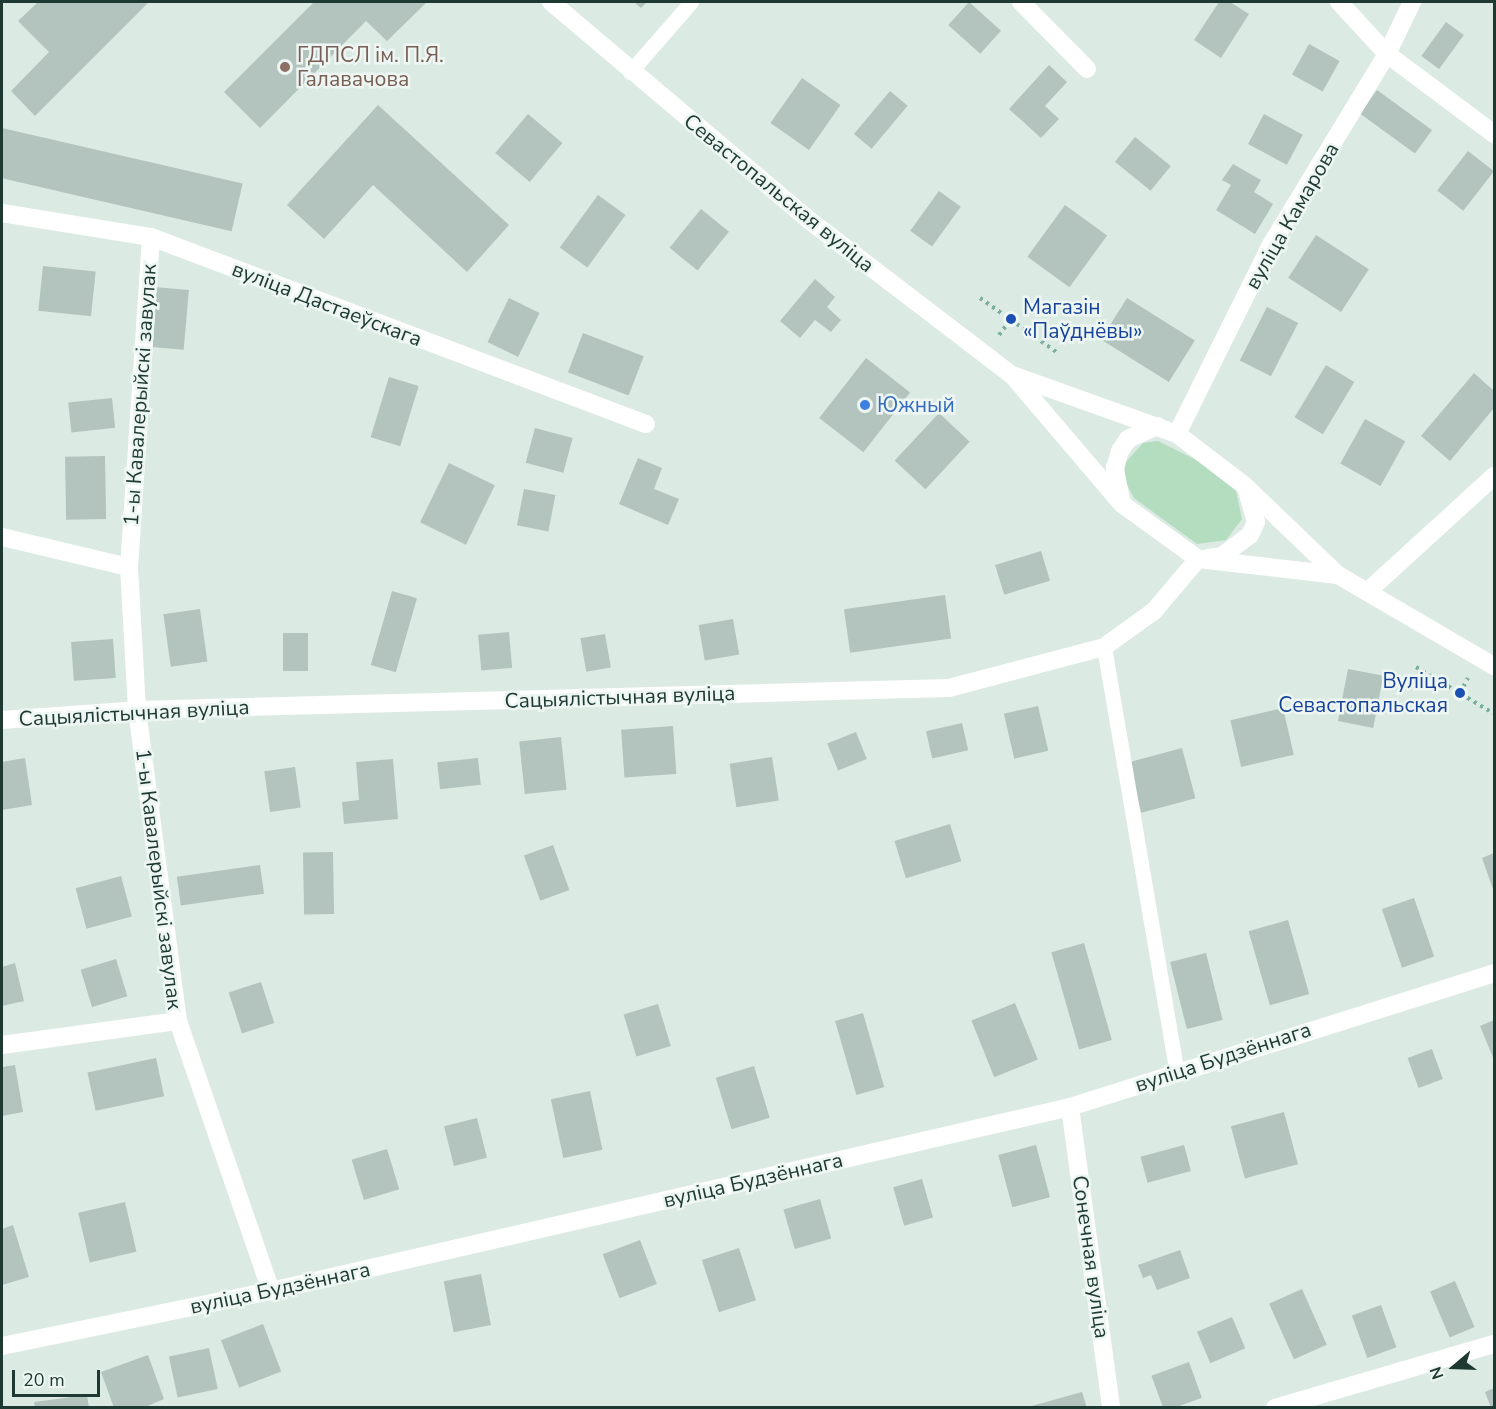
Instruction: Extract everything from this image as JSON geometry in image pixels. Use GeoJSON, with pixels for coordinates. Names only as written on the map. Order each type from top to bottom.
{"type":"FeatureCollection","features":[{"type":"Feature","properties":{"kind":"street","name":"Севастопальская вуліца"},"geometry":{"type":"LineString","coordinates":[[551,2],[630,72],[809,220],[1013,376],[1122,504],[1198,559],[1338,575]]}},
{"type":"Feature","properties":{"kind":"street"},"geometry":{"type":"LineString","coordinates":[[1021,2],[1087,69]]}},
{"type":"Feature","properties":{"kind":"street"},"geometry":{"type":"LineString","coordinates":[[1339,2],[1387,54],[1494,134]]}},
{"type":"Feature","properties":{"kind":"street","name":"вуліца Камарова"},"geometry":{"type":"LineString","coordinates":[[1177,434],[1272,243],[1387,54],[1412,2]]}},
{"type":"Feature","properties":{"kind":"street","name":"вуліца Дастаеўскага"},"geometry":{"type":"LineString","coordinates":[[2,213],[151,237],[646,424]]}},
{"type":"Feature","properties":{"kind":"street","name":"1-ы Кавалерыйскі завулак"},"geometry":{"type":"LineString","coordinates":[[151,237],[129,567],[137,710],[178,1021],[271,1291]]}},
{"type":"Feature","properties":{"kind":"street","name":"Севастопальская вуліца"},"geometry":{"type":"LineString","coordinates":[[1013,376],[1177,434],[1244,485],[1338,575],[1494,666]]}},
{"type":"Feature","properties":{"kind":"street"},"geometry":{"type":"LineString","coordinates":[[1122,504],[1115,468],[1120,452],[1128,439],[1157,426]]}},
{"type":"Feature","properties":{"kind":"street"},"geometry":{"type":"LineString","coordinates":[[1367,592],[1494,476]]}},
{"type":"Feature","properties":{"kind":"street"},"geometry":{"type":"LineString","coordinates":[[1198,559],[1222,556],[1250,535],[1254,506],[1244,485]]}},
{"type":"Feature","properties":{"kind":"street"},"geometry":{"type":"LineString","coordinates":[[2,537],[129,567]]}},
{"type":"Feature","properties":{"kind":"street","name":"Сацыялістычная вуліца"},"geometry":{"type":"LineString","coordinates":[[2,720],[137,710],[949,688],[1104,647],[1154,611],[1198,559]]}},
{"type":"Feature","properties":{"kind":"street","name":"вуліца Будзённага"},"geometry":{"type":"LineString","coordinates":[[2,1346],[271,1291],[1070,1107],[1176,1070],[1494,973]]}},
{"type":"Feature","properties":{"kind":"street"},"geometry":{"type":"LineString","coordinates":[[2,1045],[178,1021]]}},
{"type":"Feature","properties":{"kind":"street","name":"Сонечная вуліца"},"geometry":{"type":"LineString","coordinates":[[1070,1107],[1111,1407]]}},
{"type":"Feature","properties":{"kind":"street"},"geometry":{"type":"LineString","coordinates":[[1275,1407],[1494,1344]]}},
{"type":"Feature","properties":{"kind":"lane"},"geometry":{"type":"LineString","coordinates":[[630,72],[691,2]]}},
{"type":"Feature","properties":{"kind":"lane"},"geometry":{"type":"LineString","coordinates":[[1104,647],[1176,1070]]}},
{"type":"Feature","properties":{"kind":"path"},"geometry":{"type":"LineString","coordinates":[[980,298],[1058,353]]}},
{"type":"Feature","properties":{"kind":"path"},"geometry":{"type":"LineString","coordinates":[[1416,667],[1493,713]]}},
{"type":"Feature","properties":{"kind":"green space"},"geometry":{"type":"Polygon","coordinates":[[[1158,441],[1198,461],[1236,491],[1242,519],[1226,540],[1197,544],[1134,498],[1124,479],[1125,463],[1143,443],[1158,441]]]}},
{"type":"Feature","properties":{"kind":"building"},"geometry":{"type":"Polygon","coordinates":[[[38,2],[149,2],[35,116],[11,91],[49,52],[18,21],[38,2]]]}},
{"type":"Feature","properties":{"kind":"building","name":"ГДПСЛ ім. П.Я. Галавачова"},"geometry":{"type":"Polygon","coordinates":[[[314,2],[427,2],[387,41],[366,21],[260,128],[224,92],[314,2]]]}},
{"type":"Feature","properties":{"kind":"building"},"geometry":{"type":"Polygon","coordinates":[[[634,2],[647,2],[641,8],[634,2]]]}},
{"type":"Feature","properties":{"kind":"building"},"geometry":{"type":"Polygon","coordinates":[[[969,2],[1001,31],[980,54],[948,25],[969,2]]]}},
{"type":"Feature","properties":{"kind":"building"},"geometry":{"type":"Polygon","coordinates":[[[1219,2],[1230,2],[1249,14],[1221,58],[1194,40],[1219,2]]]}},
{"type":"Feature","properties":{"kind":"building"},"geometry":{"type":"Polygon","coordinates":[[[1446,22],[1464,35],[1439,69],[1421,56],[1446,22]]]}},
{"type":"Feature","properties":{"kind":"building"},"geometry":{"type":"Polygon","coordinates":[[[1309,44],[1340,61],[1323,92],[1292,75],[1309,44]]]}},
{"type":"Feature","properties":{"kind":"building"},"geometry":{"type":"Polygon","coordinates":[[[1049,65],[1067,82],[1045,106],[1059,119],[1041,138],[1009,109],[1049,65]]]}},
{"type":"Feature","properties":{"kind":"building"},"geometry":{"type":"Polygon","coordinates":[[[802,78],[841,105],[809,150],[770,123],[802,78]]]}},
{"type":"Feature","properties":{"kind":"building"},"geometry":{"type":"Polygon","coordinates":[[[1377,90],[1432,130],[1415,153],[1360,113],[1377,90]]]}},
{"type":"Feature","properties":{"kind":"building"},"geometry":{"type":"Polygon","coordinates":[[[890,91],[908,106],[872,149],[854,134],[890,91]]]}},
{"type":"Feature","properties":{"kind":"building"},"geometry":{"type":"Polygon","coordinates":[[[378,105],[509,225],[467,272],[373,185],[324,239],[287,205],[378,105]]]}},
{"type":"Feature","properties":{"kind":"building"},"geometry":{"type":"Polygon","coordinates":[[[528,114],[562,143],[530,182],[495,153],[528,114]]]}},
{"type":"Feature","properties":{"kind":"building"},"geometry":{"type":"Polygon","coordinates":[[[1264,114],[1303,135],[1287,165],[1248,144],[1264,114]]]}},
{"type":"Feature","properties":{"kind":"building"},"geometry":{"type":"Polygon","coordinates":[[[2,128],[243,184],[232,231],[2,178],[2,128]]]}},
{"type":"Feature","properties":{"kind":"building"},"geometry":{"type":"Polygon","coordinates":[[[1135,137],[1171,166],[1151,191],[1115,162],[1135,137]]]}},
{"type":"Feature","properties":{"kind":"building"},"geometry":{"type":"Polygon","coordinates":[[[1468,151],[1494,171],[1463,211],[1437,190],[1468,151]]]}},
{"type":"Feature","properties":{"kind":"building"},"geometry":{"type":"Polygon","coordinates":[[[1233,164],[1261,180],[1254,192],[1273,204],[1255,234],[1216,210],[1231,185],[1222,180],[1233,164]]]}},
{"type":"Feature","properties":{"kind":"building"},"geometry":{"type":"Polygon","coordinates":[[[939,191],[961,207],[932,247],[910,231],[939,191]]]}},
{"type":"Feature","properties":{"kind":"building"},"geometry":{"type":"Polygon","coordinates":[[[598,195],[626,215],[587,268],[560,248],[598,195]]]}},
{"type":"Feature","properties":{"kind":"building"},"geometry":{"type":"Polygon","coordinates":[[[1065,205],[1107,236],[1069,287],[1027,257],[1065,205]]]}},
{"type":"Feature","properties":{"kind":"building"},"geometry":{"type":"Polygon","coordinates":[[[701,209],[729,232],[698,271],[670,248],[701,209]]]}},
{"type":"Feature","properties":{"kind":"building"},"geometry":{"type":"Polygon","coordinates":[[[1316,235],[1369,269],[1341,312],[1288,278],[1316,235]]]}},
{"type":"Feature","properties":{"kind":"building"},"geometry":{"type":"Polygon","coordinates":[[[43,266],[96,272],[91,316],[38,311],[43,266]]]}},
{"type":"Feature","properties":{"kind":"building"},"geometry":{"type":"Polygon","coordinates":[[[815,279],[835,297],[827,307],[841,320],[831,332],[815,320],[800,338],[780,321],[815,279]]]}},
{"type":"Feature","properties":{"kind":"building"},"geometry":{"type":"Polygon","coordinates":[[[154,287],[189,290],[184,350],[149,347],[154,287]]]}},
{"type":"Feature","properties":{"kind":"building"},"geometry":{"type":"Polygon","coordinates":[[[509,298],[540,313],[518,357],[488,342],[509,298]]]}},
{"type":"Feature","properties":{"kind":"building"},"geometry":{"type":"Polygon","coordinates":[[[1127,298],[1195,340],[1169,382],[1101,340],[1127,298]]]}},
{"type":"Feature","properties":{"kind":"building"},"geometry":{"type":"Polygon","coordinates":[[[1267,307],[1298,323],[1271,376],[1240,360],[1267,307]]]}},
{"type":"Feature","properties":{"kind":"building"},"geometry":{"type":"Polygon","coordinates":[[[583,333],[644,356],[629,396],[568,372],[583,333]]]}},
{"type":"Feature","properties":{"kind":"building","name":"Южный"},"geometry":{"type":"Polygon","coordinates":[[[866,358],[910,392],[863,452],[819,418],[866,358]]]}},
{"type":"Feature","properties":{"kind":"building"},"geometry":{"type":"Polygon","coordinates":[[[1326,365],[1354,382],[1323,434],[1295,417],[1326,365]]]}},
{"type":"Feature","properties":{"kind":"building"},"geometry":{"type":"Polygon","coordinates":[[[1474,373],[1494,391],[1494,408],[1450,461],[1421,436],[1474,373]]]}},
{"type":"Feature","properties":{"kind":"building"},"geometry":{"type":"Polygon","coordinates":[[[389,377],[419,386],[400,446],[371,437],[389,377]]]}},
{"type":"Feature","properties":{"kind":"building"},"geometry":{"type":"Polygon","coordinates":[[[112,398],[115,428],[71,432],[68,403],[112,398]]]}},
{"type":"Feature","properties":{"kind":"building"},"geometry":{"type":"Polygon","coordinates":[[[939,413],[970,442],[925,489],[895,461],[939,413]]]}},
{"type":"Feature","properties":{"kind":"building"},"geometry":{"type":"Polygon","coordinates":[[[1365,419],[1405,441],[1381,486],[1340,464],[1365,419]]]}},
{"type":"Feature","properties":{"kind":"building"},"geometry":{"type":"Polygon","coordinates":[[[535,428],[573,438],[563,473],[526,463],[535,428]]]}},
{"type":"Feature","properties":{"kind":"building"},"geometry":{"type":"Polygon","coordinates":[[[105,456],[106,519],[66,520],[65,457],[105,456]]]}},
{"type":"Feature","properties":{"kind":"building"},"geometry":{"type":"Polygon","coordinates":[[[638,458],[662,468],[654,489],[679,499],[668,525],[619,504],[638,458]]]}},
{"type":"Feature","properties":{"kind":"building"},"geometry":{"type":"Polygon","coordinates":[[[449,463],[495,485],[466,545],[420,522],[449,463]]]}},
{"type":"Feature","properties":{"kind":"building"},"geometry":{"type":"Polygon","coordinates":[[[524,489],[555,495],[548,531],[517,525],[524,489]]]}},
{"type":"Feature","properties":{"kind":"building"},"geometry":{"type":"Polygon","coordinates":[[[1041,551],[1050,581],[1004,595],[995,565],[1041,551]]]}},
{"type":"Feature","properties":{"kind":"building"},"geometry":{"type":"Polygon","coordinates":[[[392,591],[417,598],[396,672],[371,665],[392,591]]]}},
{"type":"Feature","properties":{"kind":"building"},"geometry":{"type":"Polygon","coordinates":[[[945,595],[951,639],[850,653],[844,609],[945,595]]]}},
{"type":"Feature","properties":{"kind":"building"},"geometry":{"type":"Polygon","coordinates":[[[200,609],[207,661],[171,667],[163,614],[200,609]]]}},
{"type":"Feature","properties":{"kind":"building"},"geometry":{"type":"Polygon","coordinates":[[[733,619],[739,654],[705,661],[699,625],[733,619]]]}},
{"type":"Feature","properties":{"kind":"building"},"geometry":{"type":"Polygon","coordinates":[[[509,632],[512,668],[481,671],[478,635],[509,632]]]}},
{"type":"Feature","properties":{"kind":"building"},"geometry":{"type":"Polygon","coordinates":[[[283,633],[308,633],[308,671],[283,671],[283,633]]]}},
{"type":"Feature","properties":{"kind":"building"},"geometry":{"type":"Polygon","coordinates":[[[605,634],[611,667],[586,672],[580,638],[605,634]]]}},
{"type":"Feature","properties":{"kind":"building"},"geometry":{"type":"Polygon","coordinates":[[[113,639],[116,678],[74,681],[71,642],[113,639]]]}},
{"type":"Feature","properties":{"kind":"building"},"geometry":{"type":"Polygon","coordinates":[[[1348,669],[1383,676],[1373,728],[1338,721],[1348,669]]]}},
{"type":"Feature","properties":{"kind":"building"},"geometry":{"type":"Polygon","coordinates":[[[1038,706],[1048,751],[1014,759],[1004,714],[1038,706]]]}},
{"type":"Feature","properties":{"kind":"building"},"geometry":{"type":"Polygon","coordinates":[[[1283,708],[1294,755],[1241,767],[1230,720],[1283,708]]]}},
{"type":"Feature","properties":{"kind":"building"},"geometry":{"type":"Polygon","coordinates":[[[962,723],[968,750],[932,759],[926,731],[962,723]]]}},
{"type":"Feature","properties":{"kind":"building"},"geometry":{"type":"Polygon","coordinates":[[[673,726],[676,774],[624,778],[621,730],[673,726]]]}},
{"type":"Feature","properties":{"kind":"building"},"geometry":{"type":"Polygon","coordinates":[[[856,732],[867,759],[838,771],[827,744],[856,732]]]}},
{"type":"Feature","properties":{"kind":"building"},"geometry":{"type":"Polygon","coordinates":[[[561,737],[567,790],[525,794],[519,741],[561,737]]]}},
{"type":"Feature","properties":{"kind":"building"},"geometry":{"type":"Polygon","coordinates":[[[1182,748],[1195,798],[1141,813],[1128,762],[1182,748]]]}},
{"type":"Feature","properties":{"kind":"building"},"geometry":{"type":"Polygon","coordinates":[[[772,757],[779,800],[736,807],[730,764],[772,757]]]}},
{"type":"Feature","properties":{"kind":"building"},"geometry":{"type":"Polygon","coordinates":[[[25,758],[32,805],[2,810],[2,762],[25,758]]]}},
{"type":"Feature","properties":{"kind":"building"},"geometry":{"type":"Polygon","coordinates":[[[478,758],[481,785],[440,789],[437,762],[478,758]]]}},
{"type":"Feature","properties":{"kind":"building"},"geometry":{"type":"Polygon","coordinates":[[[393,759],[398,819],[344,824],[342,802],[359,800],[356,762],[393,759]]]}},
{"type":"Feature","properties":{"kind":"building"},"geometry":{"type":"Polygon","coordinates":[[[295,767],[301,808],[270,812],[264,771],[295,767]]]}},
{"type":"Feature","properties":{"kind":"building"},"geometry":{"type":"Polygon","coordinates":[[[950,824],[961,861],[906,878],[895,841],[950,824]]]}},
{"type":"Feature","properties":{"kind":"building"},"geometry":{"type":"Polygon","coordinates":[[[553,845],[569,890],[540,901],[524,856],[553,845]]]}},
{"type":"Feature","properties":{"kind":"building"},"geometry":{"type":"Polygon","coordinates":[[[333,852],[334,914],[304,915],[303,853],[333,852]]]}},
{"type":"Feature","properties":{"kind":"building"},"geometry":{"type":"Polygon","coordinates":[[[1494,853],[1494,892],[1482,858],[1494,853]]]}},
{"type":"Feature","properties":{"kind":"building"},"geometry":{"type":"Polygon","coordinates":[[[260,865],[264,894],[181,905],[177,877],[260,865]]]}},
{"type":"Feature","properties":{"kind":"building"},"geometry":{"type":"Polygon","coordinates":[[[121,876],[132,917],[86,929],[76,888],[121,876]]]}},
{"type":"Feature","properties":{"kind":"building"},"geometry":{"type":"Polygon","coordinates":[[[1414,898],[1434,957],[1402,968],[1382,909],[1414,898]]]}},
{"type":"Feature","properties":{"kind":"building"},"geometry":{"type":"Polygon","coordinates":[[[1288,920],[1309,994],[1270,1005],[1249,931],[1288,920]]]}},
{"type":"Feature","properties":{"kind":"building"},"geometry":{"type":"Polygon","coordinates":[[[1084,943],[1112,1040],[1079,1049],[1051,952],[1084,943]]]}},
{"type":"Feature","properties":{"kind":"building"},"geometry":{"type":"Polygon","coordinates":[[[1206,953],[1223,1020],[1187,1029],[1170,962],[1206,953]]]}},
{"type":"Feature","properties":{"kind":"building"},"geometry":{"type":"Polygon","coordinates":[[[116,959],[127,996],[92,1007],[81,970],[116,959]]]}},
{"type":"Feature","properties":{"kind":"building"},"geometry":{"type":"Polygon","coordinates":[[[15,963],[24,1001],[2,1006],[2,967],[15,963]]]}},
{"type":"Feature","properties":{"kind":"building"},"geometry":{"type":"Polygon","coordinates":[[[261,982],[274,1023],[242,1033],[229,993],[261,982]]]}},
{"type":"Feature","properties":{"kind":"building"},"geometry":{"type":"Polygon","coordinates":[[[1015,1003],[1038,1060],[994,1077],[971,1021],[1015,1003]]]}},
{"type":"Feature","properties":{"kind":"building"},"geometry":{"type":"Polygon","coordinates":[[[658,1004],[671,1046],[636,1057],[624,1015],[658,1004]]]}},
{"type":"Feature","properties":{"kind":"building"},"geometry":{"type":"Polygon","coordinates":[[[863,1013],[884,1087],[856,1095],[835,1021],[863,1013]]]}},
{"type":"Feature","properties":{"kind":"building"},"geometry":{"type":"Polygon","coordinates":[[[1494,1020],[1494,1060],[1480,1026],[1494,1020]]]}},
{"type":"Feature","properties":{"kind":"building"},"geometry":{"type":"Polygon","coordinates":[[[1432,1049],[1443,1079],[1419,1088],[1408,1058],[1432,1049]]]}},
{"type":"Feature","properties":{"kind":"building"},"geometry":{"type":"Polygon","coordinates":[[[156,1058],[164,1096],[96,1111],[88,1073],[156,1058]]]}},
{"type":"Feature","properties":{"kind":"building"},"geometry":{"type":"Polygon","coordinates":[[[15,1065],[23,1112],[2,1116],[2,1067],[15,1065]]]}},
{"type":"Feature","properties":{"kind":"building"},"geometry":{"type":"Polygon","coordinates":[[[754,1066],[770,1118],[732,1129],[716,1078],[754,1066]]]}},
{"type":"Feature","properties":{"kind":"building"},"geometry":{"type":"Polygon","coordinates":[[[590,1091],[602,1150],[563,1158],[551,1099],[590,1091]]]}},
{"type":"Feature","properties":{"kind":"building"},"geometry":{"type":"Polygon","coordinates":[[[1284,1112],[1298,1164],[1245,1178],[1231,1126],[1284,1112]]]}},
{"type":"Feature","properties":{"kind":"building"},"geometry":{"type":"Polygon","coordinates":[[[477,1118],[487,1158],[454,1166],[444,1126],[477,1118]]]}},
{"type":"Feature","properties":{"kind":"building"},"geometry":{"type":"Polygon","coordinates":[[[1036,1145],[1050,1197],[1012,1207],[998,1155],[1036,1145]]]}},
{"type":"Feature","properties":{"kind":"building"},"geometry":{"type":"Polygon","coordinates":[[[1184,1145],[1191,1171],[1148,1183],[1141,1157],[1184,1145]]]}},
{"type":"Feature","properties":{"kind":"building"},"geometry":{"type":"Polygon","coordinates":[[[387,1149],[399,1189],[364,1200],[352,1160],[387,1149]]]}},
{"type":"Feature","properties":{"kind":"building"},"geometry":{"type":"Polygon","coordinates":[[[922,1179],[933,1217],[904,1226],[893,1187],[922,1179]]]}},
{"type":"Feature","properties":{"kind":"building"},"geometry":{"type":"Polygon","coordinates":[[[820,1199],[831,1238],[795,1249],[783,1209],[820,1199]]]}},
{"type":"Feature","properties":{"kind":"building"},"geometry":{"type":"Polygon","coordinates":[[[125,1202],[136,1252],[90,1262],[78,1213],[125,1202]]]}},
{"type":"Feature","properties":{"kind":"building"},"geometry":{"type":"Polygon","coordinates":[[[13,1225],[29,1277],[2,1285],[2,1229],[13,1225]]]}},
{"type":"Feature","properties":{"kind":"building"},"geometry":{"type":"Polygon","coordinates":[[[640,1240],[657,1284],[620,1298],[603,1254],[640,1240]]]}},
{"type":"Feature","properties":{"kind":"building"},"geometry":{"type":"Polygon","coordinates":[[[739,1248],[756,1300],[719,1312],[702,1260],[739,1248]]]}},
{"type":"Feature","properties":{"kind":"building"},"geometry":{"type":"Polygon","coordinates":[[[1180,1250],[1190,1278],[1157,1290],[1151,1275],[1143,1278],[1138,1265],[1180,1250]]]}},
{"type":"Feature","properties":{"kind":"building"},"geometry":{"type":"Polygon","coordinates":[[[481,1274],[491,1325],[454,1332],[444,1281],[481,1274]]]}},
{"type":"Feature","properties":{"kind":"building"},"geometry":{"type":"Polygon","coordinates":[[[1455,1281],[1475,1327],[1450,1338],[1430,1292],[1455,1281]]]}},
{"type":"Feature","properties":{"kind":"building"},"geometry":{"type":"Polygon","coordinates":[[[1302,1289],[1327,1345],[1294,1359],[1269,1304],[1302,1289]]]}},
{"type":"Feature","properties":{"kind":"building"},"geometry":{"type":"Polygon","coordinates":[[[1381,1305],[1396,1347],[1367,1358],[1352,1316],[1381,1305]]]}},
{"type":"Feature","properties":{"kind":"building"},"geometry":{"type":"Polygon","coordinates":[[[1232,1317],[1245,1348],[1210,1363],[1197,1332],[1232,1317]]]}},
{"type":"Feature","properties":{"kind":"building"},"geometry":{"type":"Polygon","coordinates":[[[263,1324],[281,1372],[239,1388],[221,1340],[263,1324]]]}},
{"type":"Feature","properties":{"kind":"building"},"geometry":{"type":"Polygon","coordinates":[[[209,1348],[218,1389],[178,1398],[169,1357],[209,1348]]]}},
{"type":"Feature","properties":{"kind":"building"},"geometry":{"type":"Polygon","coordinates":[[[148,1355],[164,1399],[143,1408],[114,1408],[101,1372],[148,1355]]]}},
{"type":"Feature","properties":{"kind":"building"},"geometry":{"type":"Polygon","coordinates":[[[1189,1362],[1202,1398],[1174,1408],[1163,1408],[1151,1376],[1189,1362]]]}},
{"type":"Feature","properties":{"kind":"building"},"geometry":{"type":"Polygon","coordinates":[[[1494,1388],[1494,1408],[1491,1408],[1485,1392],[1494,1388]]]}},
{"type":"Feature","properties":{"kind":"building"},"geometry":{"type":"Polygon","coordinates":[[[1082,1392],[1087,1408],[1028,1408],[1028,1407],[1082,1392]]]}},
{"type":"Feature","properties":{"kind":"building"},"geometry":{"type":"Polygon","coordinates":[[[87,1395],[89,1408],[35,1408],[34,1402],[87,1395]]]}},
{"type":"Feature","properties":{"kind":"place","name":"ГДПСЛ ім. П.Я. Галавачова"},"geometry":{"type":"Point","coordinates":[285,67]}},
{"type":"Feature","properties":{"kind":"place","name":"Магазін «Паўднёвы»"},"geometry":{"type":"Point","coordinates":[1011,319]}},
{"type":"Feature","properties":{"kind":"place","name":"Южный"},"geometry":{"type":"Point","coordinates":[865,405]}},
{"type":"Feature","properties":{"kind":"place","name":"Вуліца Севастопальская"},"geometry":{"type":"Point","coordinates":[1460,693]}}]}
